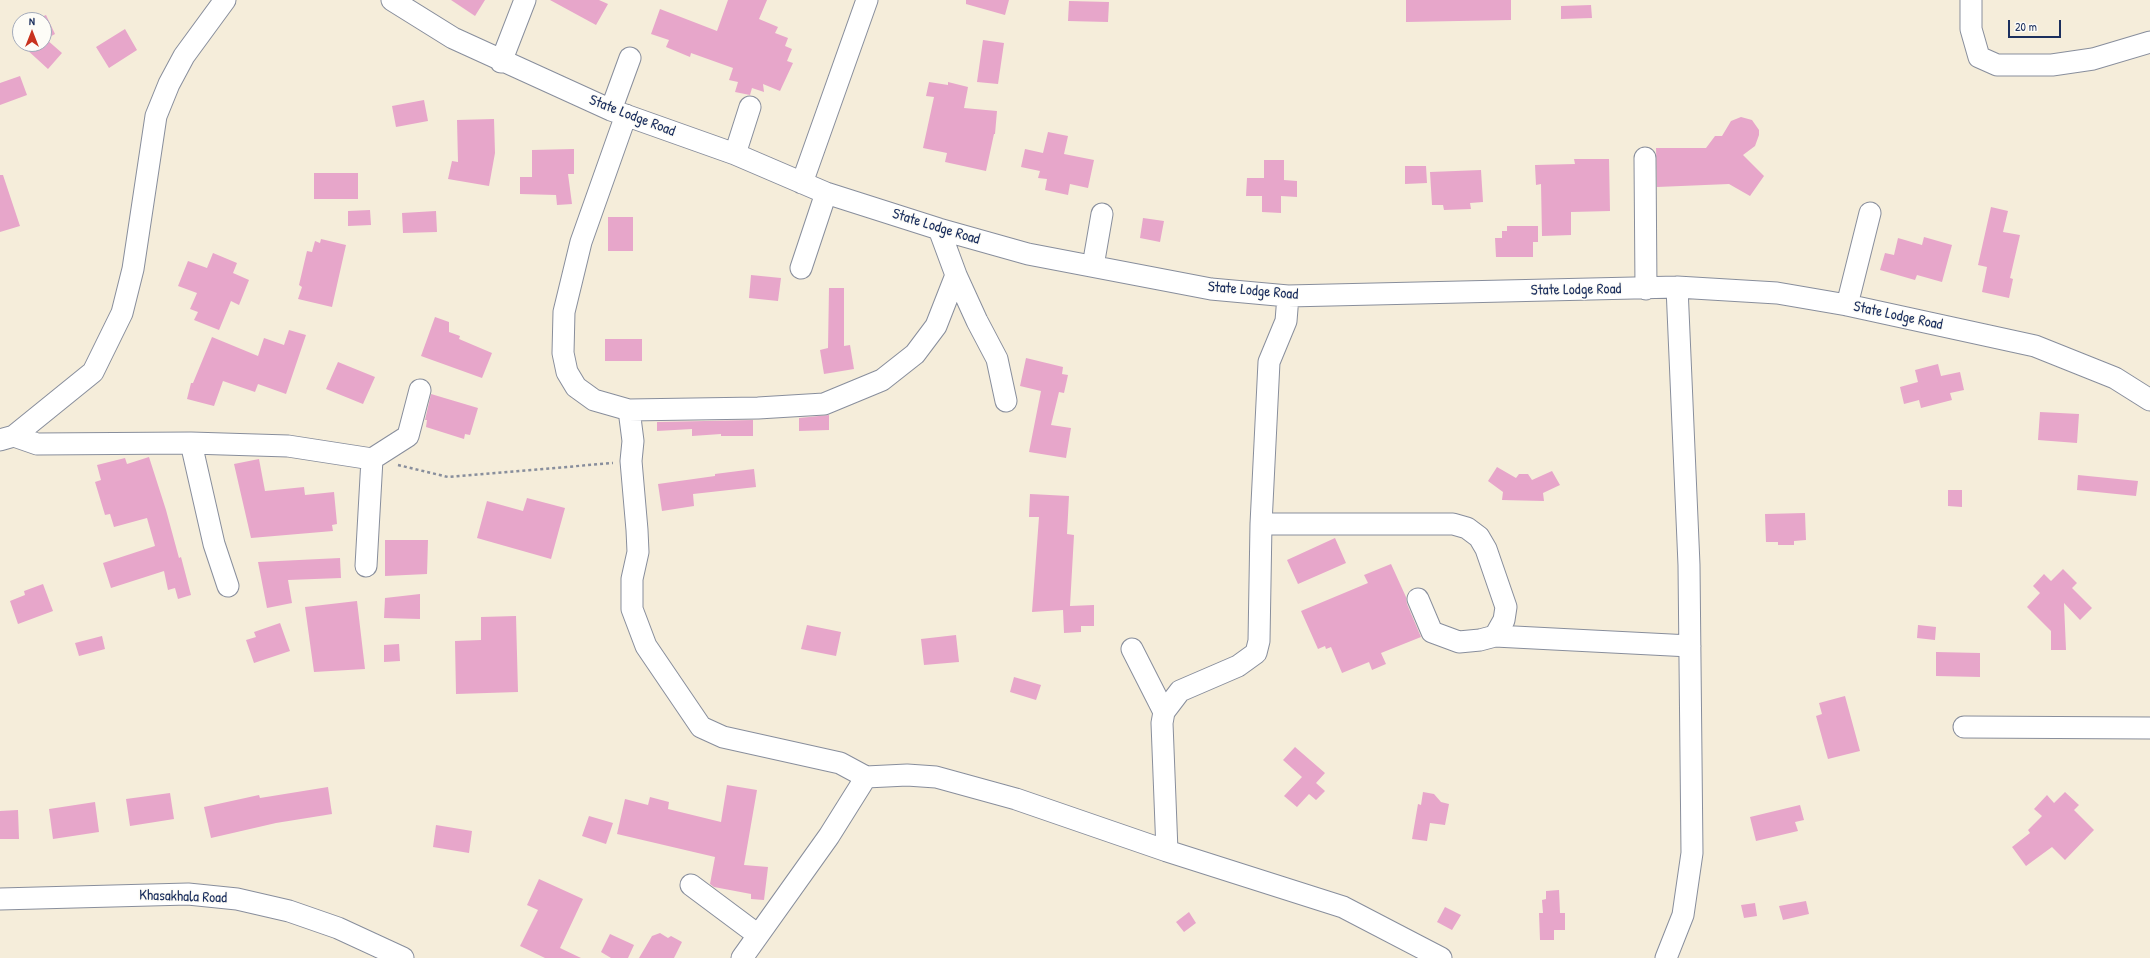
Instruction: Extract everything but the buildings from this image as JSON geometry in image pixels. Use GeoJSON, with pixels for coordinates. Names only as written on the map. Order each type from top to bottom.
{"type":"FeatureCollection","features":[{"type":"Feature","properties":{"kind":"street"},"geometry":{"type":"LineString","coordinates":[[7,438],[93,372],[122,313],[133,269],[156,116],[169,84],[184,56],[225,0]]}},
{"type":"Feature","properties":{"kind":"street","name":"State Lodge Road"},"geometry":{"type":"LineString","coordinates":[[392,0],[452,38],[502,62],[619,113],[735,154],[826,193],[939,229],[1028,254],[1211,289],[1288,296],[1646,289],[1678,287],[1777,293],[1847,306],[2035,346],[2115,378],[2150,400]]}},
{"type":"Feature","properties":{"kind":"street"},"geometry":{"type":"LineString","coordinates":[[502,62],[524,0]]}},
{"type":"Feature","properties":{"kind":"street"},"geometry":{"type":"LineString","coordinates":[[802,183],[867,0]]}},
{"type":"Feature","properties":{"kind":"street"},"geometry":{"type":"LineString","coordinates":[[1971,0],[1971,29],[1979,57],[1997,65],[2052,65],[2093,59],[2150,42]]}},
{"type":"Feature","properties":{"kind":"street"},"geometry":{"type":"LineString","coordinates":[[630,58],[619,113],[567,291],[564,312],[563,353],[567,372],[576,387],[594,400],[629,410],[758,408],[824,404],[882,380],[915,354],[936,326],[956,275]]}},
{"type":"Feature","properties":{"kind":"street"},"geometry":{"type":"LineString","coordinates":[[735,154],[750,107]]}},
{"type":"Feature","properties":{"kind":"street"},"geometry":{"type":"LineString","coordinates":[[1645,158],[1646,289]]}},
{"type":"Feature","properties":{"kind":"street"},"geometry":{"type":"LineString","coordinates":[[801,268],[826,193]]}},
{"type":"Feature","properties":{"kind":"street"},"geometry":{"type":"LineString","coordinates":[[1847,306],[1870,213]]}},
{"type":"Feature","properties":{"kind":"street"},"geometry":{"type":"LineString","coordinates":[[1093,266],[1102,214]]}},
{"type":"Feature","properties":{"kind":"street"},"geometry":{"type":"LineString","coordinates":[[939,229],[956,275],[977,322],[997,359],[1006,401]]}},
{"type":"Feature","properties":{"kind":"street"},"geometry":{"type":"LineString","coordinates":[[1666,958],[1683,915],[1692,853],[1689,565],[1678,287]]}},
{"type":"Feature","properties":{"kind":"street"},"geometry":{"type":"LineString","coordinates":[[1167,851],[1162,723],[1164,712],[1180,691],[1238,666],[1256,653],[1259,642],[1261,524],[1269,362],[1286,321],[1288,296]]}},
{"type":"Feature","properties":{"kind":"street"},"geometry":{"type":"LineString","coordinates":[[7,438],[37,444],[191,444],[288,446],[372,459],[408,436],[420,390]]}},
{"type":"Feature","properties":{"kind":"street"},"geometry":{"type":"LineString","coordinates":[[629,410],[633,441],[631,461],[638,552],[632,579],[632,609],[646,646],[686,708],[701,727],[723,737],[840,764],[866,777],[907,775],[936,777],[1016,799],[1167,851],[1343,907],[1440,958]]}},
{"type":"Feature","properties":{"kind":"street"},"geometry":{"type":"LineString","coordinates":[[191,444],[214,544],[228,586]]}},
{"type":"Feature","properties":{"kind":"street"},"geometry":{"type":"LineString","coordinates":[[366,566],[372,459]]}},
{"type":"Feature","properties":{"kind":"street"},"geometry":{"type":"LineString","coordinates":[[1261,524],[1453,524],[1467,528],[1479,537],[1486,549],[1506,606],[1504,620],[1495,636]]}},
{"type":"Feature","properties":{"kind":"street"},"geometry":{"type":"LineString","coordinates":[[1418,599],[1432,632],[1444,638],[1458,642],[1480,640],[1495,636],[1690,646]]}},
{"type":"Feature","properties":{"kind":"street"},"geometry":{"type":"LineString","coordinates":[[1132,649],[1164,712]]}},
{"type":"Feature","properties":{"kind":"street"},"geometry":{"type":"LineString","coordinates":[[1964,727],[2150,728]]}},
{"type":"Feature","properties":{"kind":"street"},"geometry":{"type":"LineString","coordinates":[[742,958],[829,836],[866,777]]}},
{"type":"Feature","properties":{"kind":"street"},"geometry":{"type":"LineString","coordinates":[[691,885],[758,935]]}},
{"type":"Feature","properties":{"kind":"street","name":"Khasakhala Road"},"geometry":{"type":"LineString","coordinates":[[0,899],[188,894],[237,899],[289,911],[338,928],[403,958]]}},
{"type":"Feature","properties":{"kind":"path"},"geometry":{"type":"LineString","coordinates":[[372,459],[448,477],[631,461]]}}]}
